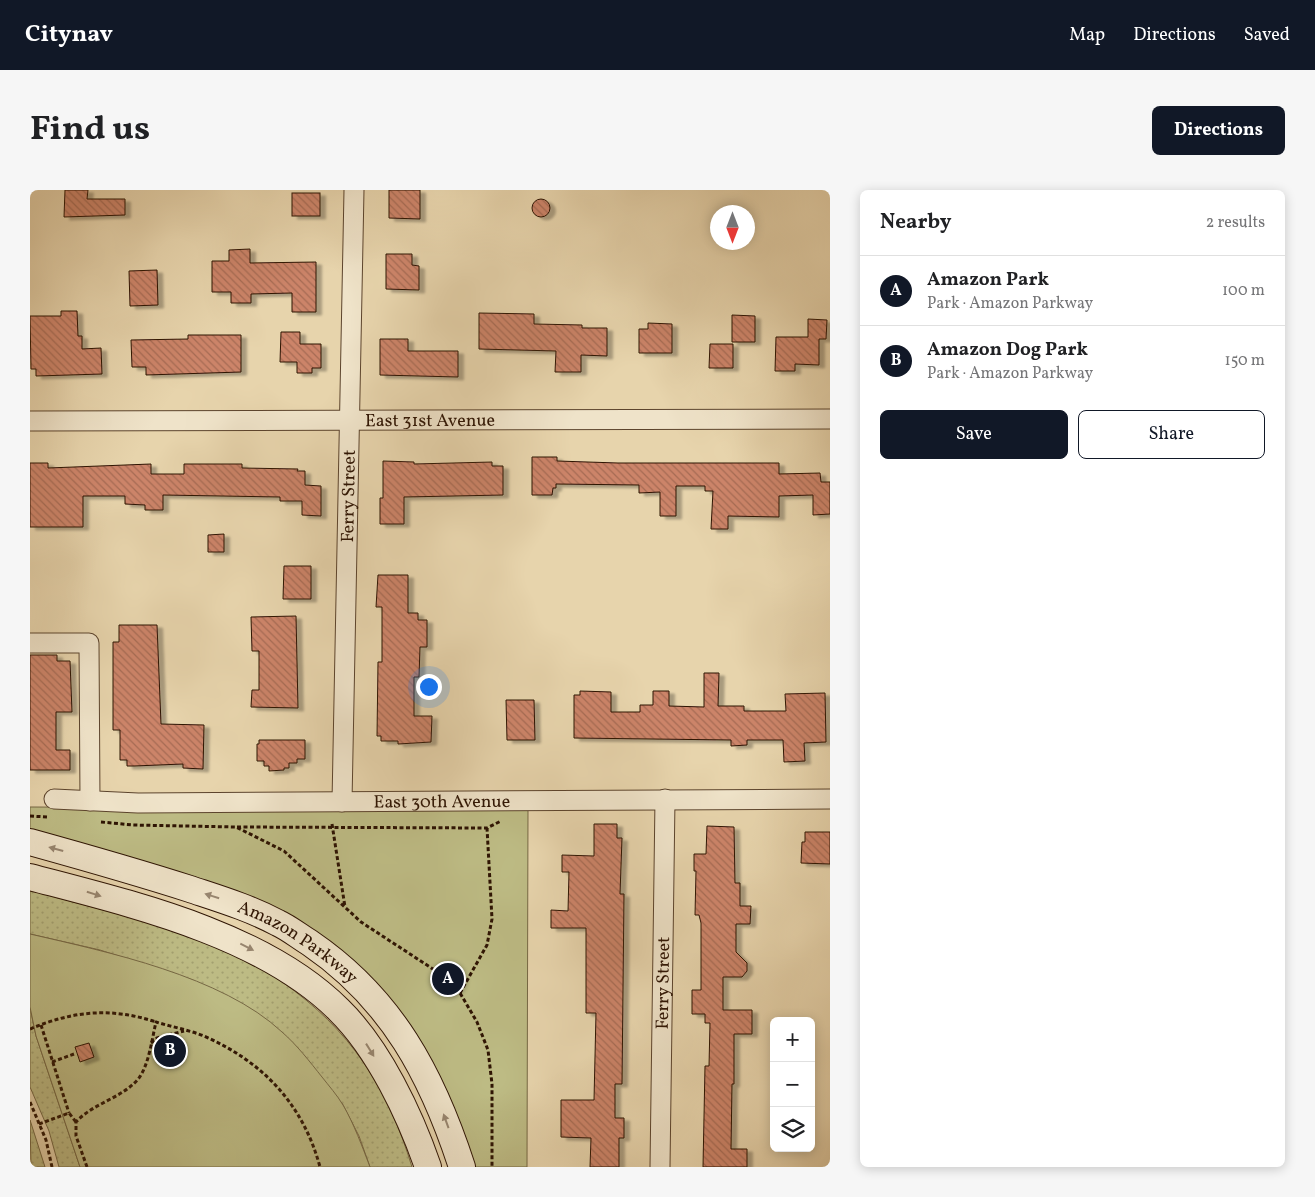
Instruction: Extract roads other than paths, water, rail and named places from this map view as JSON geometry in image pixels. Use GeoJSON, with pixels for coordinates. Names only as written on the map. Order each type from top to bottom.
{"type":"FeatureCollection","features":[{"type":"Feature","properties":{"kind":"main road","name":"Amazon Parkway"},"geometry":{"type":"LineString","coordinates":[[30,842],[97,860],[237,904],[279,923],[339,963],[382,1007],[418,1059],[446,1118],[462,1167]]}},
{"type":"Feature","properties":{"kind":"main road","name":"Amazon Parkway"},"geometry":{"type":"LineString","coordinates":[[30,877],[175,920],[241,944],[286,968],[318,990],[346,1018],[386,1074],[408,1119],[428,1167]]}},
{"type":"Feature","properties":{"kind":"street","name":"Ferry Street"},"geometry":{"type":"LineString","coordinates":[[336,802],[349,419],[354,190]]}},
{"type":"Feature","properties":{"kind":"street","name":"East 31st Avenue"},"geometry":{"type":"LineString","coordinates":[[30,421],[830,419]]}},
{"type":"Feature","properties":{"kind":"street"},"geometry":{"type":"LineString","coordinates":[[30,644],[89,644],[90,801]]}},
{"type":"Feature","properties":{"kind":"street","name":"East 30th Avenue"},"geometry":{"type":"LineString","coordinates":[[54,799],[90,801],[336,802],[830,799]]}},
{"type":"Feature","properties":{"kind":"street","name":"Ferry Street"},"geometry":{"type":"LineString","coordinates":[[660,1167],[665,799]]}},
{"type":"Feature","properties":{"kind":"place","name":"Amazon Park"},"geometry":{"type":"Point","coordinates":[448,979]}},
{"type":"Feature","properties":{"kind":"place","name":"Amazon Dog Park"},"geometry":{"type":"Point","coordinates":[170,1051]}}]}
